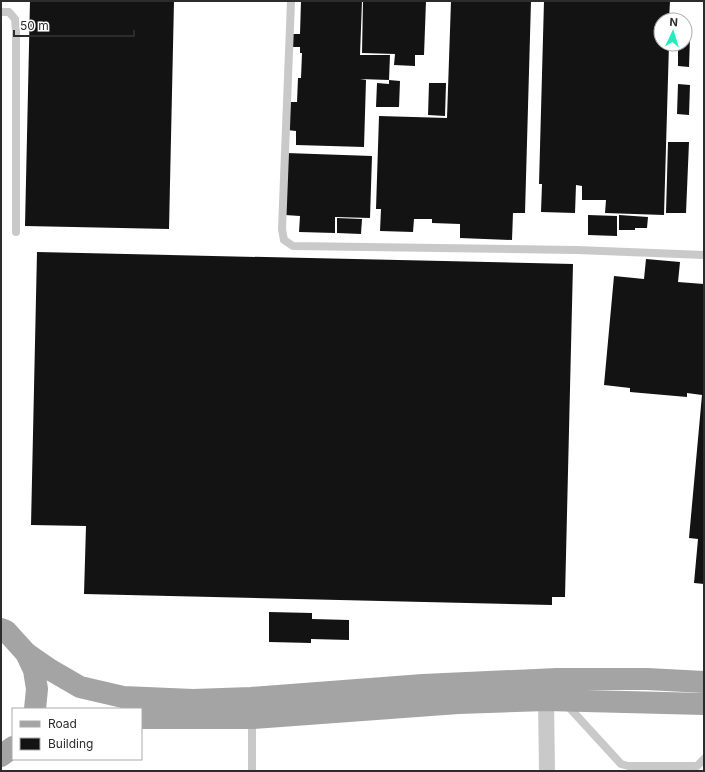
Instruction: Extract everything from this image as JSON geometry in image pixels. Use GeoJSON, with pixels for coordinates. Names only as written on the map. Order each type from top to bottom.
{"type":"FeatureCollection","features":[{"type":"Feature","properties":{"kind":"main road"},"geometry":{"type":"LineString","coordinates":[[3,628],[26,653],[49,669],[80,687],[123,697],[194,700],[251,698],[422,685],[557,679],[647,679],[704,682]]}},
{"type":"Feature","properties":{"kind":"main road"},"geometry":{"type":"LineString","coordinates":[[26,653],[34,670],[37,689],[35,708]]}},
{"type":"Feature","properties":{"kind":"main road"},"geometry":{"type":"LineString","coordinates":[[142,718],[252,718],[458,704],[554,700],[704,704]]}},
{"type":"Feature","properties":{"kind":"main road"},"geometry":{"type":"LineString","coordinates":[[1,756],[12,748]]}},
{"type":"Feature","properties":{"kind":"street"},"geometry":{"type":"LineString","coordinates":[[547,771],[554,700]]}},
{"type":"Feature","properties":{"kind":"lane"},"geometry":{"type":"LineString","coordinates":[[291,1],[282,229],[284,240],[293,246],[577,250],[704,254]]}},
{"type":"Feature","properties":{"kind":"lane"},"geometry":{"type":"LineString","coordinates":[[1,12],[9,12],[15,19],[16,31],[16,232]]}},
{"type":"Feature","properties":{"kind":"lane"},"geometry":{"type":"LineString","coordinates":[[554,700],[614,758],[628,768],[697,766],[702,764]]}},
{"type":"Feature","properties":{"kind":"lane"},"geometry":{"type":"LineString","coordinates":[[252,718],[252,771]]}},
{"type":"Feature","properties":{"kind":"building"},"geometry":{"type":"Polygon","coordinates":[[[30,1],[174,1],[169,229],[25,226],[30,1]]]}},
{"type":"Feature","properties":{"kind":"building"},"geometry":{"type":"Polygon","coordinates":[[[301,1],[362,1],[360,55],[390,55],[389,80],[360,79],[366,80],[364,147],[296,145],[296,131],[287,130],[288,102],[297,102],[298,78],[301,78],[302,53],[300,53],[300,47],[289,47],[290,34],[300,34],[301,1]]]}},
{"type":"Feature","properties":{"kind":"building"},"geometry":{"type":"Polygon","coordinates":[[[363,1],[426,1],[424,55],[415,55],[415,66],[394,65],[395,54],[362,53],[363,1]]]}},
{"type":"Feature","properties":{"kind":"building"},"geometry":{"type":"Polygon","coordinates":[[[451,1],[531,1],[525,213],[513,213],[512,240],[460,238],[460,224],[432,223],[432,219],[414,219],[413,232],[380,231],[381,209],[376,209],[379,116],[447,118],[451,1]]]}},
{"type":"Feature","properties":{"kind":"building"},"geometry":{"type":"Polygon","coordinates":[[[544,1],[670,1],[669,12],[653,12],[653,52],[669,52],[664,215],[605,213],[606,200],[582,200],[582,186],[576,185],[575,213],[541,212],[542,184],[539,184],[544,1]]]}},
{"type":"Feature","properties":{"kind":"building"},"geometry":{"type":"Polygon","coordinates":[[[678,52],[690,52],[689,67],[678,66],[678,52]]]}},
{"type":"Feature","properties":{"kind":"building"},"geometry":{"type":"Polygon","coordinates":[[[389,80],[400,81],[399,107],[376,107],[377,83],[389,84],[389,80]]]}},
{"type":"Feature","properties":{"kind":"building"},"geometry":{"type":"Polygon","coordinates":[[[429,83],[446,83],[445,116],[428,115],[429,83]]]}},
{"type":"Feature","properties":{"kind":"building"},"geometry":{"type":"Polygon","coordinates":[[[678,84],[690,85],[689,115],[677,114],[678,84]]]}},
{"type":"Feature","properties":{"kind":"building"},"geometry":{"type":"Polygon","coordinates":[[[668,142],[689,142],[686,213],[666,213],[668,142]]]}},
{"type":"Feature","properties":{"kind":"building"},"geometry":{"type":"Polygon","coordinates":[[[286,153],[372,156],[370,218],[335,217],[335,233],[299,232],[300,216],[285,215],[286,153]]]}},
{"type":"Feature","properties":{"kind":"building"},"geometry":{"type":"Polygon","coordinates":[[[588,215],[617,216],[617,236],[588,235],[588,215]]]}},
{"type":"Feature","properties":{"kind":"building"},"geometry":{"type":"Polygon","coordinates":[[[619,215],[648,217],[647,228],[619,230],[619,215]]]}},
{"type":"Feature","properties":{"kind":"building"},"geometry":{"type":"Polygon","coordinates":[[[337,218],[362,219],[361,234],[337,233],[337,218]]]}},
{"type":"Feature","properties":{"kind":"building"},"geometry":{"type":"Polygon","coordinates":[[[37,252],[573,264],[565,597],[552,597],[552,605],[84,594],[86,526],[31,525],[37,252]]]}},
{"type":"Feature","properties":{"kind":"building"},"geometry":{"type":"Polygon","coordinates":[[[646,259],[680,262],[678,282],[704,284],[704,584],[694,583],[698,539],[689,538],[702,395],[687,393],[687,397],[630,392],[630,388],[604,385],[614,276],[644,279],[646,259]]]}},
{"type":"Feature","properties":{"kind":"building"},"geometry":{"type":"Polygon","coordinates":[[[269,612],[312,613],[312,619],[349,620],[349,640],[311,639],[311,643],[269,642],[269,612]]]}}]}
